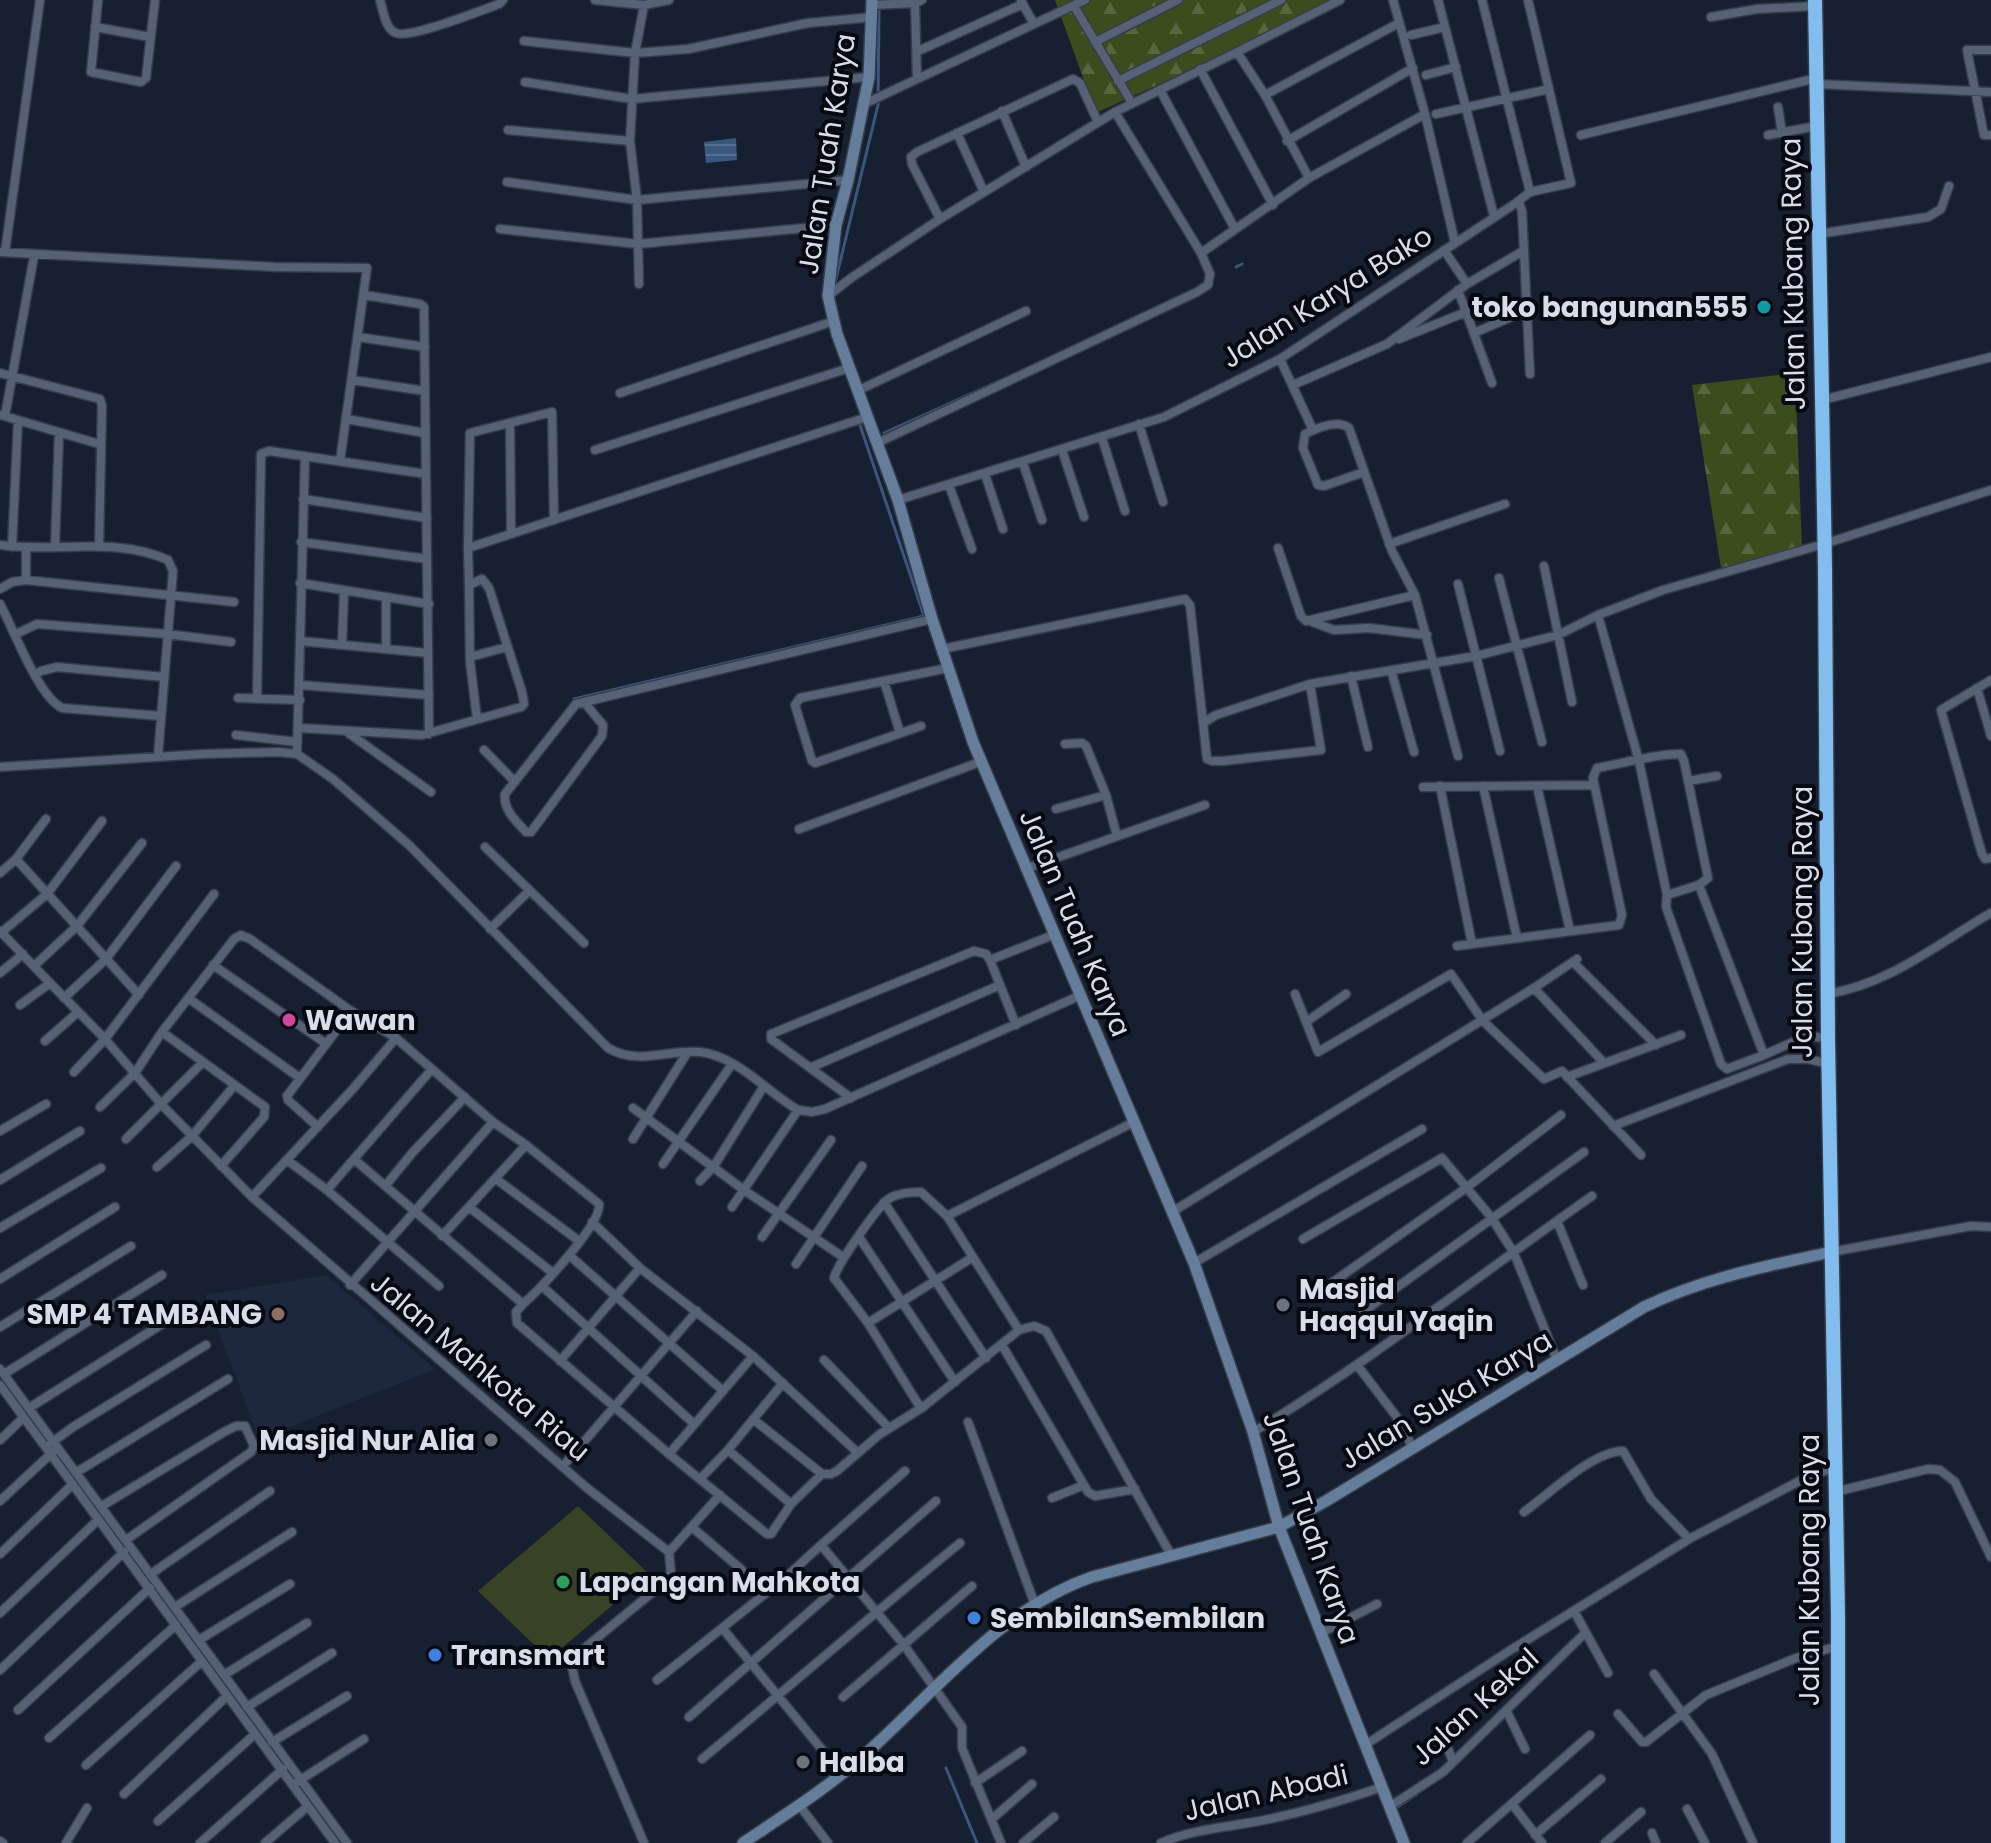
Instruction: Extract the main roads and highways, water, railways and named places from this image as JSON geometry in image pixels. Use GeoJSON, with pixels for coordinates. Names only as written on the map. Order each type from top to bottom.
{"type":"FeatureCollection","features":[{"type":"Feature","properties":{"kind":"highway","name":"Jalan Kubang Raya"},"geometry":{"type":"LineString","coordinates":[[1815,3],[1838,1646],[1838,1843]]}},
{"type":"Feature","properties":{"kind":"main road","name":"Jalan Tuah Karya"},"geometry":{"type":"LineString","coordinates":[[873,7],[869,77],[836,225],[828,296],[834,321],[898,500],[932,619],[980,762],[1194,1263],[1253,1432],[1279,1527],[1404,1843]]}},
{"type":"Feature","properties":{"kind":"main road","name":"Jalan Suka Karya"},"geometry":{"type":"LineString","coordinates":[[743,1843],[842,1774],[1034,1602],[1092,1577],[1279,1527],[1644,1307],[1677,1291],[1749,1270],[1831,1252]]}},
{"type":"Feature","properties":{"kind":"waterway"},"geometry":{"type":"LineString","coordinates":[[834,287],[878,105],[879,11]]}},
{"type":"Feature","properties":{"kind":"waterway"},"geometry":{"type":"LineString","coordinates":[[1236,267],[1242,264]]}},
{"type":"Feature","properties":{"kind":"waterway"},"geometry":{"type":"LineString","coordinates":[[884,433],[1019,372]]}},
{"type":"Feature","properties":{"kind":"waterway"},"geometry":{"type":"LineString","coordinates":[[574,699],[924,616],[860,425]]}},
{"type":"Feature","properties":{"kind":"waterway"},"geometry":{"type":"LineString","coordinates":[[946,1768],[977,1843]]}},
{"type":"Feature","properties":{"kind":"waterway"},"geometry":{"type":"LineString","coordinates":[[1393,1810],[1417,1794]]}},
{"type":"Feature","properties":{"kind":"place","name":"toko bangunan555"},"geometry":{"type":"Point","coordinates":[1764,307]}},
{"type":"Feature","properties":{"kind":"place","name":"Wawan"},"geometry":{"type":"Point","coordinates":[289,1020]}},
{"type":"Feature","properties":{"kind":"place","name":"Masjid Haqqul Yaqin"},"geometry":{"type":"Point","coordinates":[1283,1305]}},
{"type":"Feature","properties":{"kind":"place","name":"SMP 4 TAMBANG"},"geometry":{"type":"Point","coordinates":[278,1314]}},
{"type":"Feature","properties":{"kind":"place","name":"Masjid Nur Alia"},"geometry":{"type":"Point","coordinates":[491,1440]}},
{"type":"Feature","properties":{"kind":"place","name":"Lapangan Mahkota"},"geometry":{"type":"Point","coordinates":[563,1582]}},
{"type":"Feature","properties":{"kind":"place","name":"SembilanSembilan"},"geometry":{"type":"Point","coordinates":[974,1618]}},
{"type":"Feature","properties":{"kind":"place","name":"Transmart"},"geometry":{"type":"Point","coordinates":[435,1655]}},
{"type":"Feature","properties":{"kind":"place","name":"Halba"},"geometry":{"type":"Point","coordinates":[803,1762]}}]}
